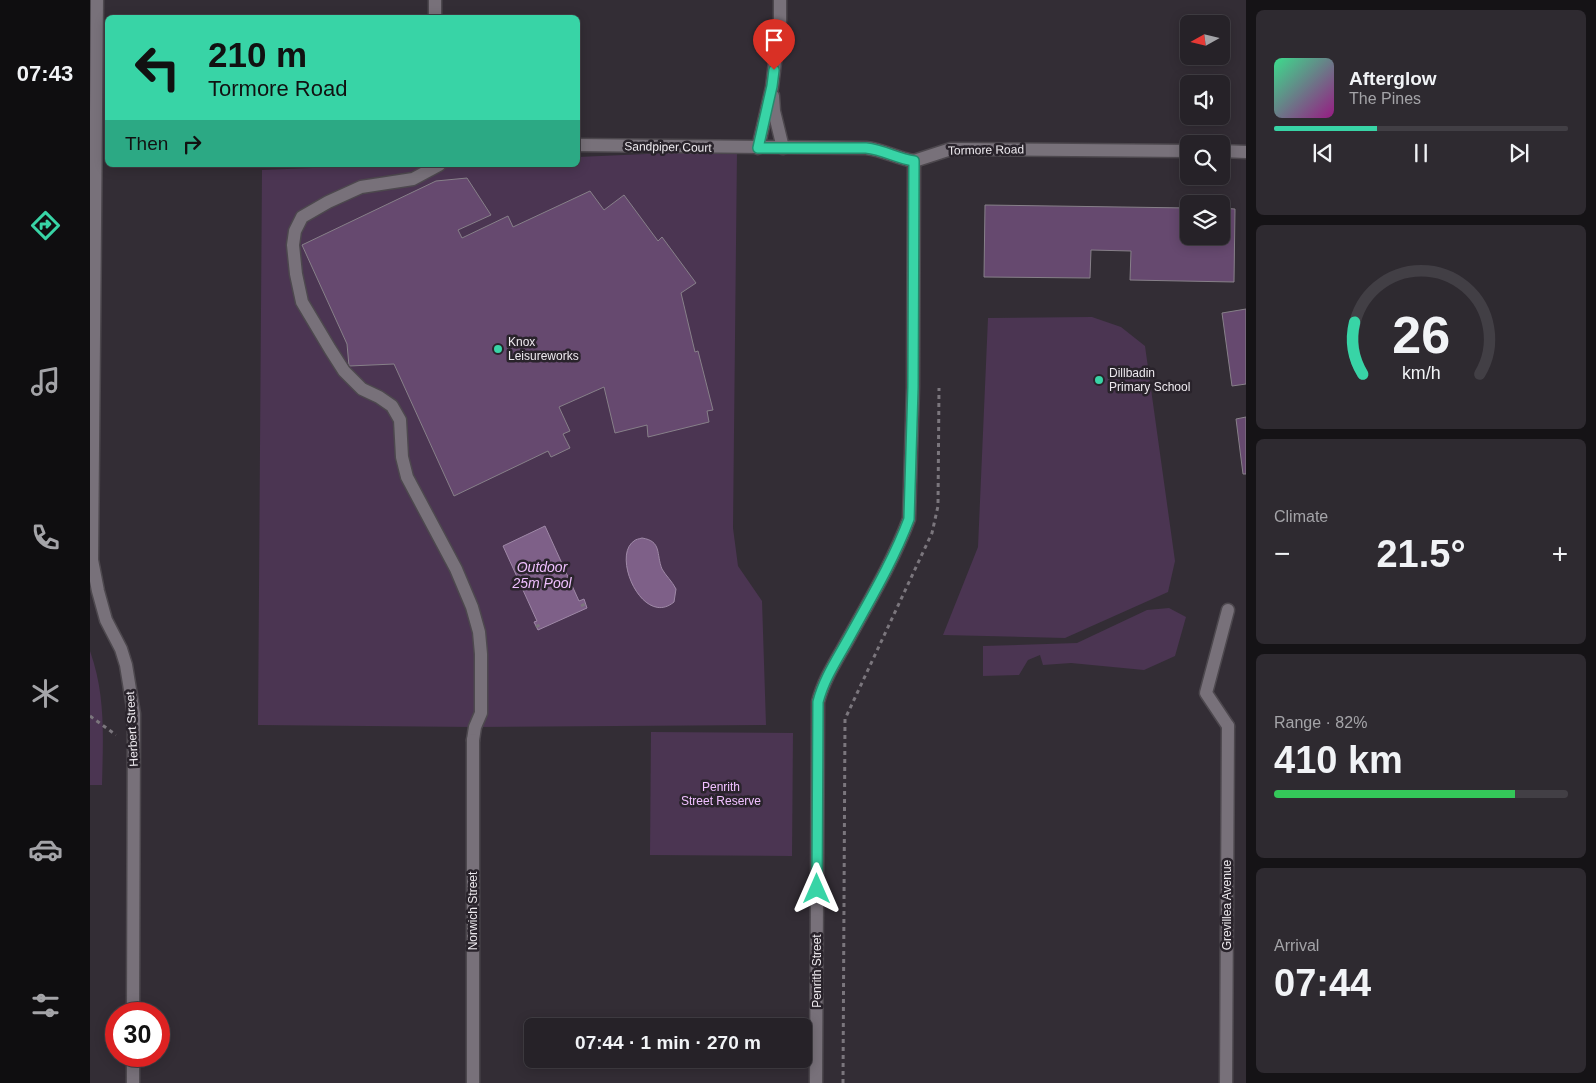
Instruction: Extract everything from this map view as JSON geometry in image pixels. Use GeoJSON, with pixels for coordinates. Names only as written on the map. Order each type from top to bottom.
{"type":"FeatureCollection","features":[{"type":"Feature","properties":{"kind":"street","name":"Herbert Street"},"geometry":{"type":"LineString","coordinates":[[97,0],[93,203],[92,560],[106,620],[121,649],[130,682],[134,714],[133,1002]]}},
{"type":"Feature","properties":{"kind":"street"},"geometry":{"type":"LineString","coordinates":[[435,0],[435,15]]}},
{"type":"Feature","properties":{"kind":"street"},"geometry":{"type":"LineString","coordinates":[[780,0],[780,20],[772,86],[758,148],[866,148],[914,161]]}},
{"type":"Feature","properties":{"kind":"street"},"geometry":{"type":"LineString","coordinates":[[772,86],[774,111],[783,148]]}},
{"type":"Feature","properties":{"kind":"street","name":"Sandpiper Court"},"geometry":{"type":"LineString","coordinates":[[580,145],[758,148]]}},
{"type":"Feature","properties":{"kind":"street","name":"Tormore Road"},"geometry":{"type":"LineString","coordinates":[[914,161],[951,149],[1180,151]]}},
{"type":"Feature","properties":{"kind":"street"},"geometry":{"type":"LineString","coordinates":[[1230,152],[1246,152]]}},
{"type":"Feature","properties":{"kind":"street","name":"Penrith Street"},"geometry":{"type":"LineString","coordinates":[[816,1083],[818,702],[828,674],[867,604],[909,519],[913,387],[914,161]]}},
{"type":"Feature","properties":{"kind":"street","name":"Norwich Street"},"geometry":{"type":"LineString","coordinates":[[435,167],[413,179],[361,187],[328,202],[302,217],[295,231],[293,245],[296,274],[302,302],[330,349],[344,371],[362,389],[392,406],[400,420],[402,457],[408,477],[456,569],[472,607],[479,632],[482,663],[481,713],[475,727],[473,740],[473,1083]]}},
{"type":"Feature","properties":{"kind":"street","name":"Grevillea Avenue"},"geometry":{"type":"LineString","coordinates":[[1226,1083],[1228,726],[1206,693],[1228,610]]}},
{"type":"Feature","properties":{"kind":"street"},"geometry":{"type":"LineString","coordinates":[[133,1067],[133,1083]]}},
{"type":"Feature","properties":{"kind":"path"},"geometry":{"type":"LineString","coordinates":[[843,1083],[845,719],[922,555],[936,519],[938,506],[939,388]]}},
{"type":"Feature","properties":{"kind":"path"},"geometry":{"type":"LineString","coordinates":[[536,627],[540,624]]}},
{"type":"Feature","properties":{"kind":"path"},"geometry":{"type":"LineString","coordinates":[[90,716],[134,746]]}},
{"type":"Feature","properties":{"kind":"green space","name":"Knox Leisureworks"},"geometry":{"type":"Polygon","coordinates":[[[737,150],[733,528],[738,566],[762,601],[766,725],[475,727],[258,725],[262,170],[338,167],[580,167],[580,157],[737,150]]]}},
{"type":"Feature","properties":{"kind":"green space"},"geometry":{"type":"Polygon","coordinates":[[[1092,317],[1121,327],[1145,346],[1175,561],[1168,592],[1065,638],[943,635],[978,547],[988,318],[1092,317]]]}},
{"type":"Feature","properties":{"kind":"green space"},"geometry":{"type":"Polygon","coordinates":[[[1169,608],[1186,617],[1175,656],[1144,670],[1071,663],[1043,665],[1040,655],[1028,660],[1019,675],[983,676],[983,646],[1077,643],[1147,610],[1169,608]]]}},
{"type":"Feature","properties":{"kind":"green space"},"geometry":{"type":"Polygon","coordinates":[[[90,651],[99,684],[101,701],[103,734],[102,785],[90,785],[90,651]]]}},
{"type":"Feature","properties":{"kind":"green space","name":"Penrith Street Reserve"},"geometry":{"type":"Polygon","coordinates":[[[651,732],[793,733],[792,856],[650,855],[651,732]]]}},
{"type":"Feature","properties":{"kind":"water","name":"Outdoor 25m Pool"},"geometry":{"type":"Polygon","coordinates":[[[545,526],[579,601],[584,599],[587,608],[538,630],[534,622],[537,621],[503,546],[545,526]]]}},
{"type":"Feature","properties":{"kind":"water"},"geometry":{"type":"Polygon","coordinates":[[[642,538],[656,545],[662,569],[676,589],[674,602],[662,607],[651,606],[642,598],[628,574],[626,561],[628,549],[635,540],[642,538]]]}},
{"type":"Feature","properties":{"kind":"building"},"geometry":{"type":"Polygon","coordinates":[[[467,178],[491,215],[458,230],[462,238],[508,216],[513,227],[590,191],[604,210],[624,195],[658,241],[662,237],[696,283],[681,293],[695,352],[698,351],[713,410],[707,411],[709,422],[648,437],[647,425],[615,433],[604,387],[559,407],[570,431],[563,434],[570,448],[551,457],[548,451],[454,496],[394,364],[349,366],[347,344],[302,245],[436,181],[467,178]]]}},
{"type":"Feature","properties":{"kind":"building"},"geometry":{"type":"Polygon","coordinates":[[[985,205],[1180,208],[1180,245],[1230,245],[1230,209],[1235,209],[1234,282],[1130,280],[1131,251],[1091,250],[1090,278],[984,277],[985,205]]]}},
{"type":"Feature","properties":{"kind":"building"},"geometry":{"type":"Polygon","coordinates":[[[1246,309],[1246,384],[1232,386],[1222,313],[1246,309]]]}},
{"type":"Feature","properties":{"kind":"building"},"geometry":{"type":"Polygon","coordinates":[[[1246,417],[1246,474],[1243,474],[1236,419],[1246,417]]]}},
{"type":"Feature","properties":{"kind":"place","name":"Knox Leisureworks"},"geometry":{"type":"Point","coordinates":[498,349]}},
{"type":"Feature","properties":{"kind":"place","name":"Dillbadin Primary School"},"geometry":{"type":"Point","coordinates":[1099,380]}},
{"type":"Feature","properties":{"kind":"route"},"geometry":{"type":"LineString","coordinates":[[774,70],[758,148],[866,148],[914,161],[913,387],[909,519],[867,604],[828,674],[818,702],[817,889]]}}]}
